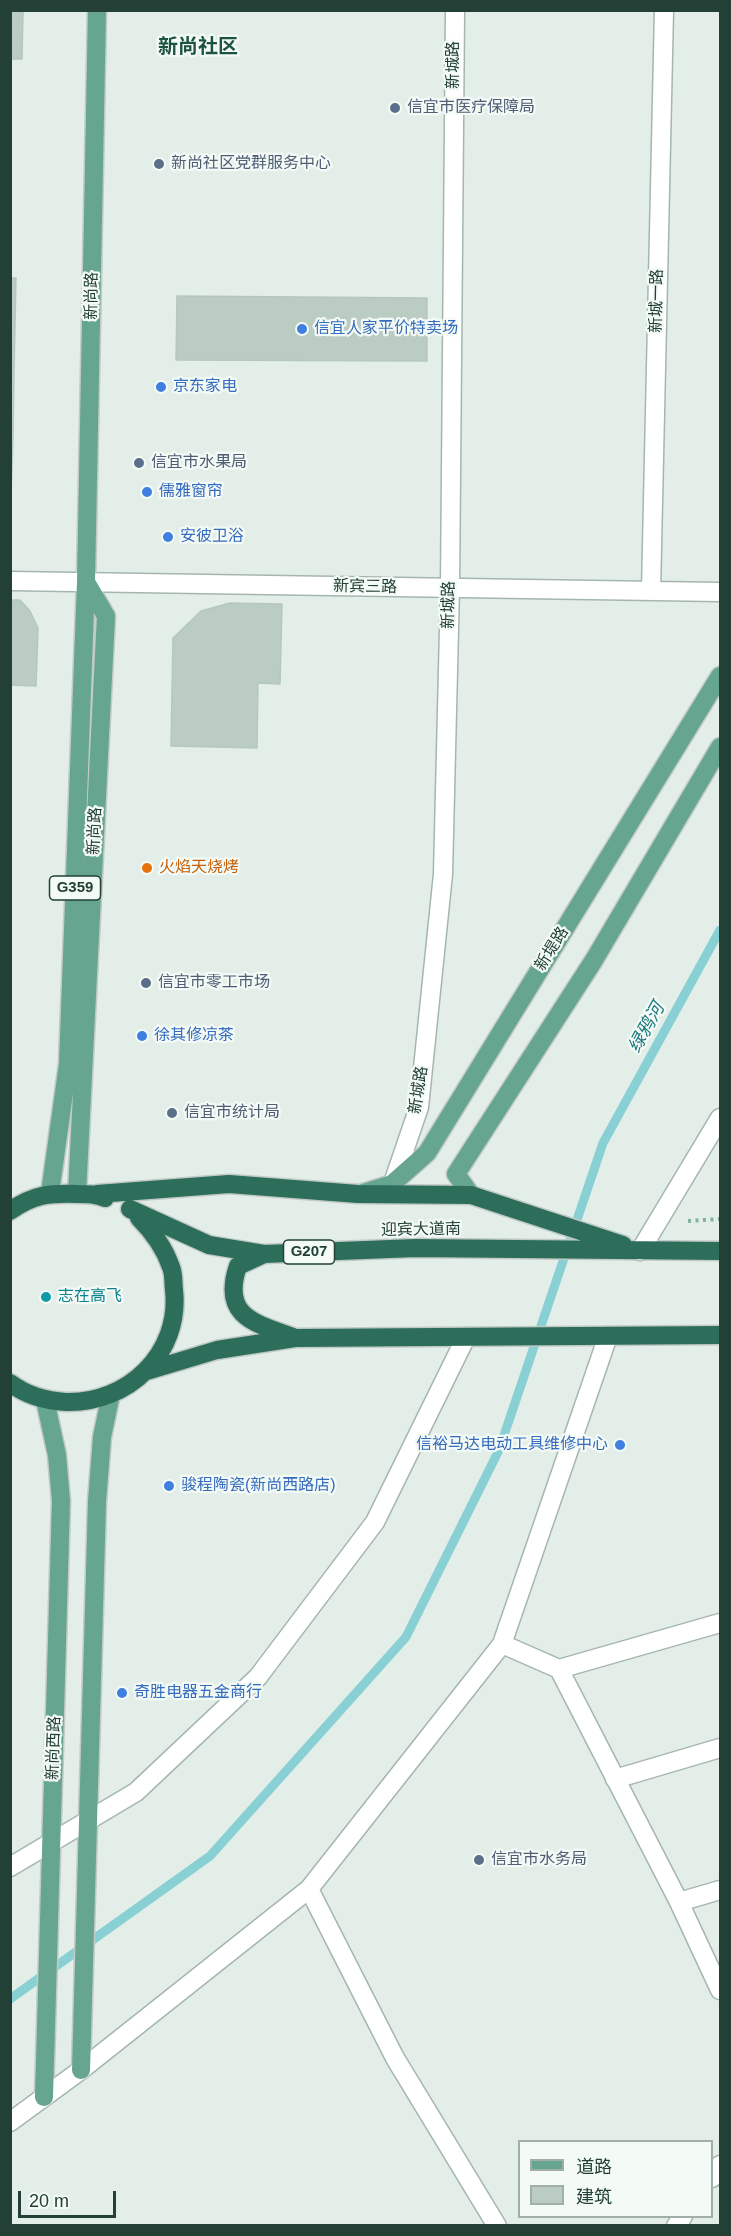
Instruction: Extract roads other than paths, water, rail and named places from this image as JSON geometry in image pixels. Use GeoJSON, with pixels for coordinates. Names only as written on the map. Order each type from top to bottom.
{"type":"FeatureCollection","features":[{"type":"Feature","properties":{"kind":"highway"},"geometry":{"type":"LineString","coordinates":[[10,1211],[25,1201],[50,1193],[97,1194],[229,1184],[358,1194],[391,1189],[471,1195],[640,1251]]}},
{"type":"Feature","properties":{"kind":"highway","name":"迎宾大道南"},"geometry":{"type":"LineString","coordinates":[[97,1194],[209,1245],[264,1254],[415,1248],[720,1251]]}},
{"type":"Feature","properties":{"kind":"highway"},"geometry":{"type":"LineString","coordinates":[[130,1209],[156,1235],[172,1269],[176,1305],[167,1341],[147,1371]]}},
{"type":"Feature","properties":{"kind":"highway"},"geometry":{"type":"LineString","coordinates":[[264,1254],[238,1266],[232,1283],[237,1307],[251,1322],[295,1338]]}},
{"type":"Feature","properties":{"kind":"highway"},"geometry":{"type":"LineString","coordinates":[[10,1383],[18,1389],[45,1400],[84,1403],[117,1393],[147,1371],[216,1350],[295,1338],[720,1335]]}},
{"type":"Feature","properties":{"kind":"main road","name":"新尚路"},"geometry":{"type":"LineString","coordinates":[[50,1193],[68,1064],[86,582],[97,10]]}},
{"type":"Feature","properties":{"kind":"main road","name":"新尚路"},"geometry":{"type":"LineString","coordinates":[[77,1194],[106,616],[86,582]]}},
{"type":"Feature","properties":{"kind":"main road","name":"新堤路"},"geometry":{"type":"LineString","coordinates":[[391,1189],[427,1153],[720,676]]}},
{"type":"Feature","properties":{"kind":"main road"},"geometry":{"type":"LineString","coordinates":[[471,1195],[456,1174],[594,960],[720,747]]}},
{"type":"Feature","properties":{"kind":"main road"},"geometry":{"type":"LineString","coordinates":[[81,2070],[97,1502],[102,1437],[111,1394]]}},
{"type":"Feature","properties":{"kind":"main road","name":"新尚西路"},"geometry":{"type":"LineString","coordinates":[[44,2088],[61,1501],[57,1455],[45,1400]]}},
{"type":"Feature","properties":{"kind":"street","name":"新城路"},"geometry":{"type":"LineString","coordinates":[[391,1189],[419,1107],[442,874],[450,588],[455,10]]}},
{"type":"Feature","properties":{"kind":"street","name":"新城一路"},"geometry":{"type":"LineString","coordinates":[[651,591],[664,10]]}},
{"type":"Feature","properties":{"kind":"street","name":"新宾三路"},"geometry":{"type":"LineString","coordinates":[[10,581],[720,592]]}},
{"type":"Feature","properties":{"kind":"street"},"geometry":{"type":"LineString","coordinates":[[640,1251],[720,1118]]}},
{"type":"Feature","properties":{"kind":"street"},"geometry":{"type":"LineString","coordinates":[[10,2122],[44,2088],[81,2070],[309,1890],[502,1644],[603,1336]]}},
{"type":"Feature","properties":{"kind":"street"},"geometry":{"type":"LineString","coordinates":[[10,1866],[136,1791],[258,1677],[375,1522],[466,1337]]}},
{"type":"Feature","properties":{"kind":"street"},"geometry":{"type":"LineString","coordinates":[[558,1669],[720,1623]]}},
{"type":"Feature","properties":{"kind":"street"},"geometry":{"type":"LineString","coordinates":[[502,1644],[558,1669],[679,1902],[720,1990]]}},
{"type":"Feature","properties":{"kind":"street"},"geometry":{"type":"LineString","coordinates":[[615,1779],[720,1748]]}},
{"type":"Feature","properties":{"kind":"street"},"geometry":{"type":"LineString","coordinates":[[309,1890],[395,2058],[498,2226]]}},
{"type":"Feature","properties":{"kind":"street"},"geometry":{"type":"LineString","coordinates":[[679,1902],[720,1890]]}},
{"type":"Feature","properties":{"kind":"waterway","name":"绿鸦河"},"geometry":{"type":"LineString","coordinates":[[10,1999],[210,1856],[406,1637],[499,1450],[603,1143],[720,930]]}},
{"type":"Feature","properties":{"kind":"place","name":"信宜市医疗保障局"},"geometry":{"type":"Point","coordinates":[395,108]}},
{"type":"Feature","properties":{"kind":"place","name":"新尚社区党群服务中心"},"geometry":{"type":"Point","coordinates":[159,164]}},
{"type":"Feature","properties":{"kind":"place","name":"信宜人家平价特卖场"},"geometry":{"type":"Point","coordinates":[302,329]}},
{"type":"Feature","properties":{"kind":"place","name":"京东家电"},"geometry":{"type":"Point","coordinates":[161,387]}},
{"type":"Feature","properties":{"kind":"place","name":"信宜市水果局"},"geometry":{"type":"Point","coordinates":[139,463]}},
{"type":"Feature","properties":{"kind":"place","name":"儒雅窗帘"},"geometry":{"type":"Point","coordinates":[147,492]}},
{"type":"Feature","properties":{"kind":"place","name":"安彼卫浴"},"geometry":{"type":"Point","coordinates":[168,537]}},
{"type":"Feature","properties":{"kind":"place","name":"火焰天烧烤"},"geometry":{"type":"Point","coordinates":[147,868]}},
{"type":"Feature","properties":{"kind":"place","name":"信宜市零工市场"},"geometry":{"type":"Point","coordinates":[146,983]}},
{"type":"Feature","properties":{"kind":"place","name":"徐其修凉茶"},"geometry":{"type":"Point","coordinates":[142,1036]}},
{"type":"Feature","properties":{"kind":"place","name":"信宜市统计局"},"geometry":{"type":"Point","coordinates":[172,1113]}},
{"type":"Feature","properties":{"kind":"place","name":"志在高飞"},"geometry":{"type":"Point","coordinates":[46,1297]}},
{"type":"Feature","properties":{"kind":"place","name":"信裕马达电动工具维修中心"},"geometry":{"type":"Point","coordinates":[620,1445]}},
{"type":"Feature","properties":{"kind":"place","name":"骏程陶瓷(新尚西路店)"},"geometry":{"type":"Point","coordinates":[169,1486]}},
{"type":"Feature","properties":{"kind":"place","name":"奇胜电器五金商行"},"geometry":{"type":"Point","coordinates":[122,1693]}},
{"type":"Feature","properties":{"kind":"place","name":"信宜市水务局"},"geometry":{"type":"Point","coordinates":[479,1860]}},
{"type":"Feature","properties":{"kind":"district","name":"新尚社区"},"geometry":{"type":"Point","coordinates":[198,47]}}]}
